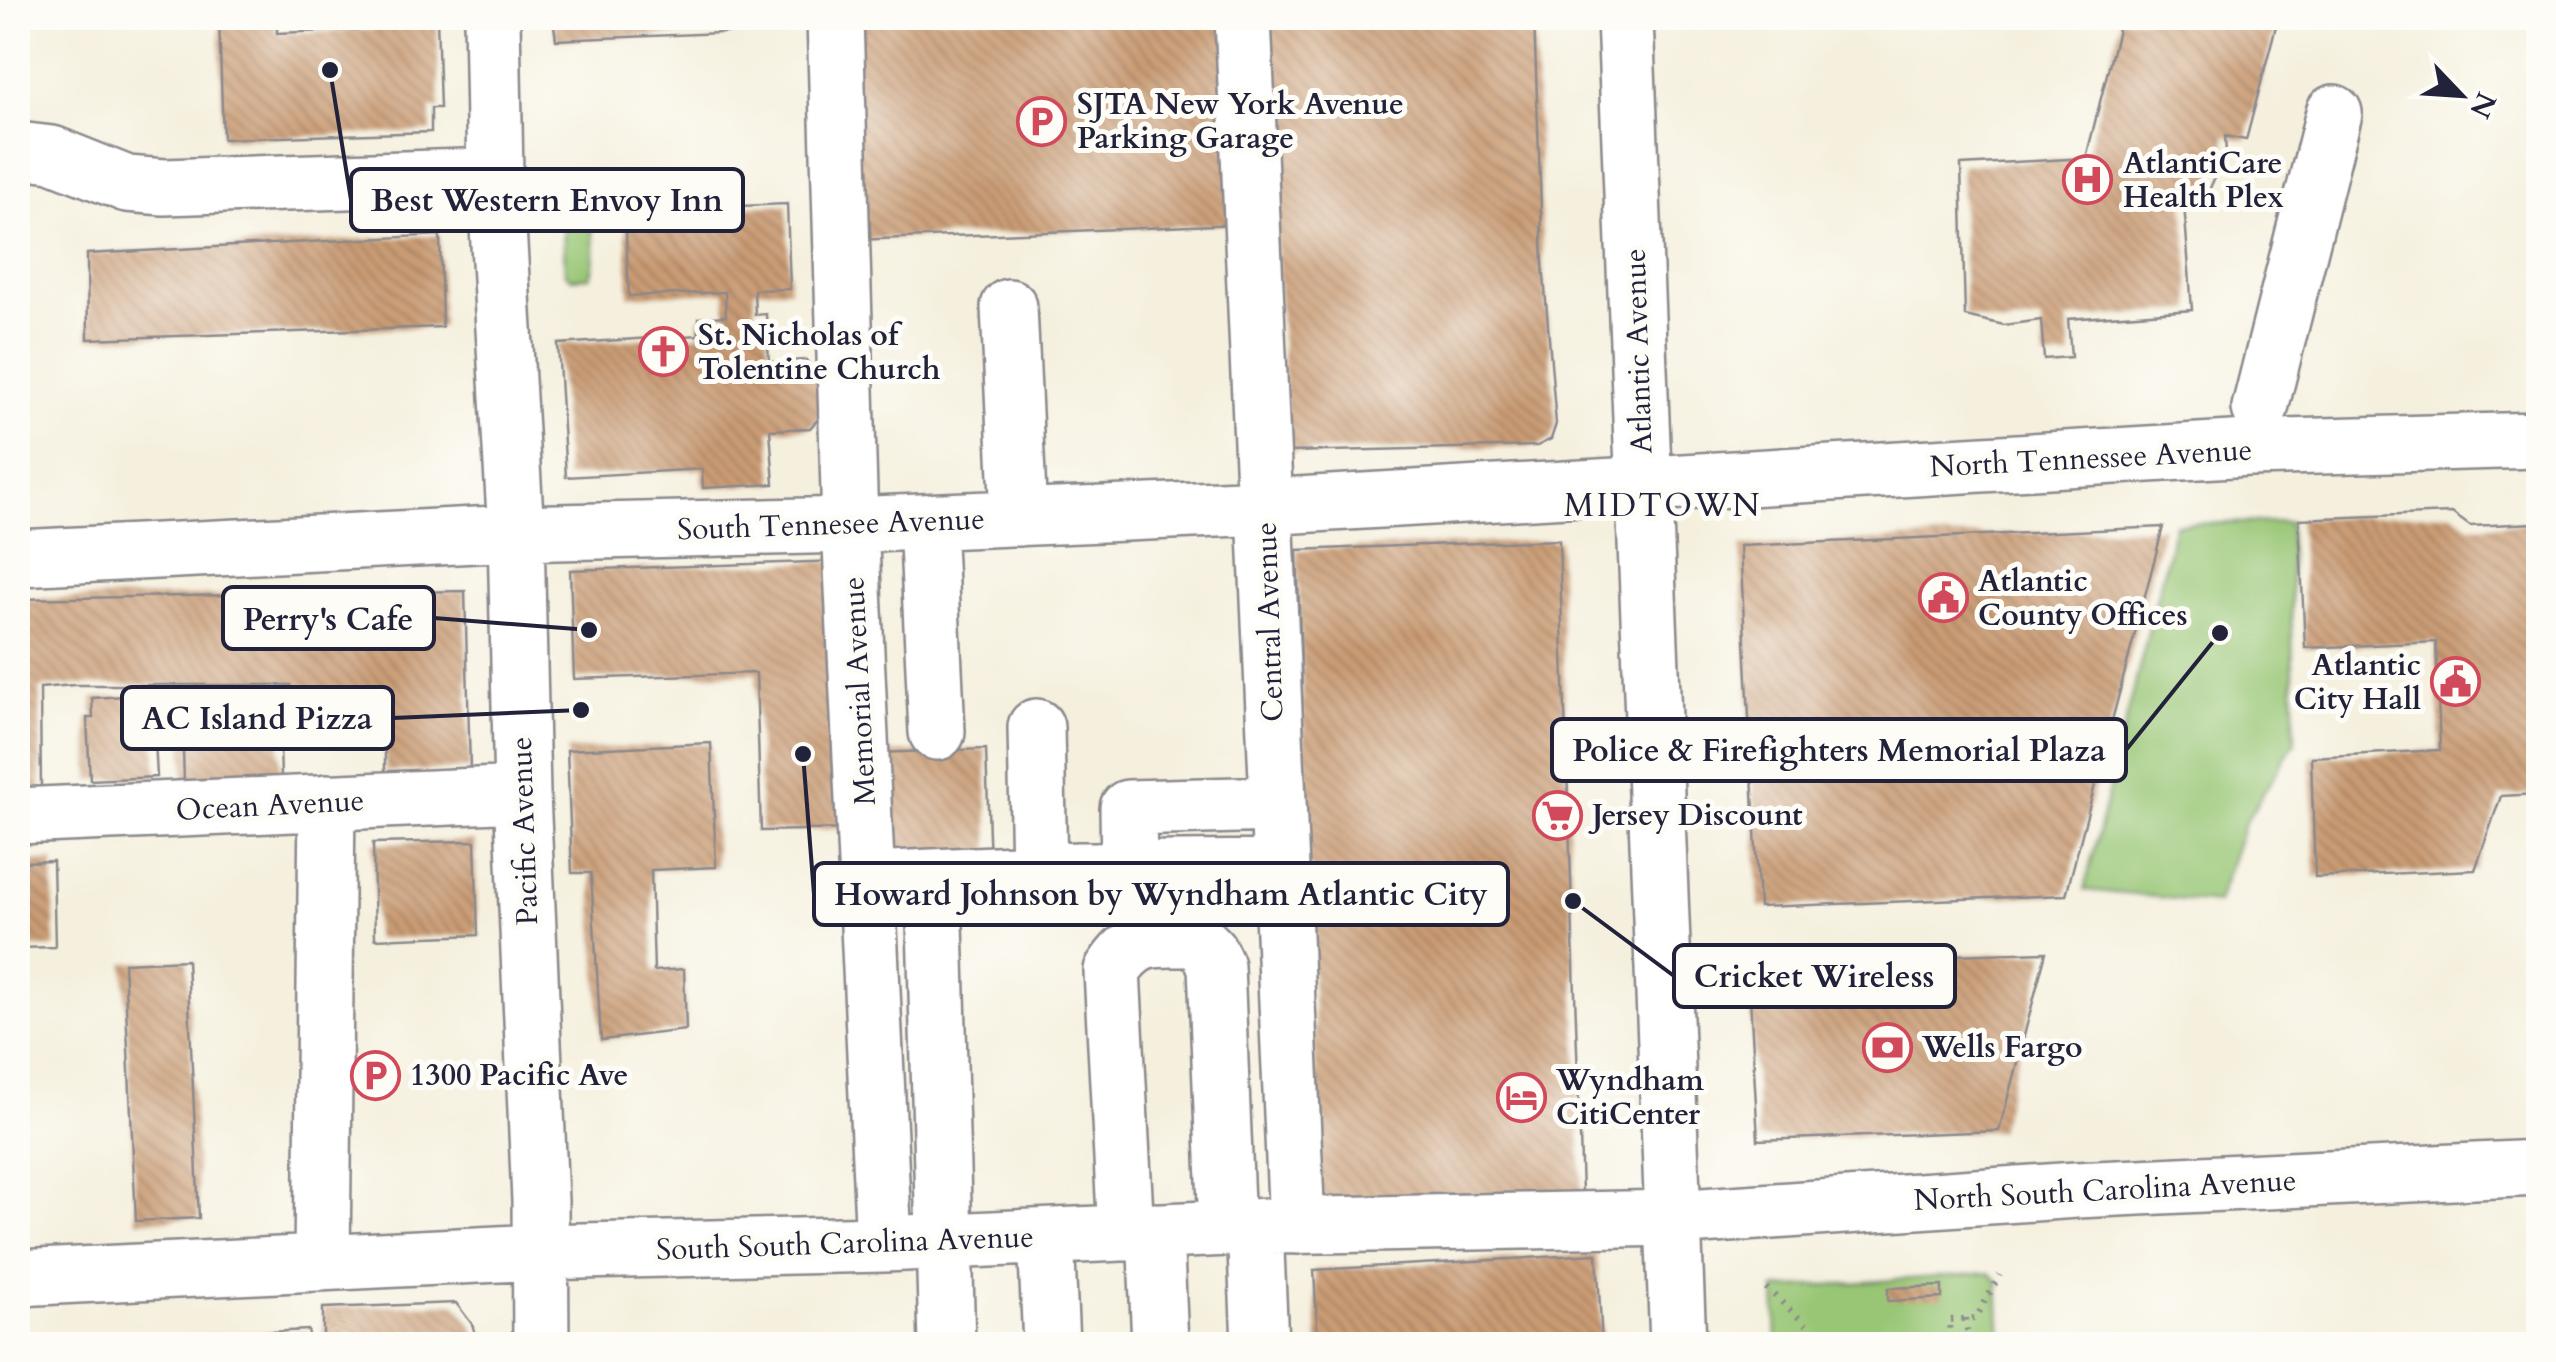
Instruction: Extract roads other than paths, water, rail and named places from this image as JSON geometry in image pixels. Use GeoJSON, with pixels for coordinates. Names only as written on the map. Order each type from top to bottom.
{"type":"FeatureCollection","features":[{"type":"Feature","properties":{"kind":"main road","name":"Pacific Avenue"},"geometry":{"type":"LineString","coordinates":[[492,18],[496,176],[516,532],[522,794],[540,1201],[541,1344]]}},
{"type":"Feature","properties":{"kind":"main road","name":"Memorial Avenue"},"geometry":{"type":"LineString","coordinates":[[834,18],[850,525],[870,880],[884,1244]]}},
{"type":"Feature","properties":{"kind":"main road","name":"Central Avenue"},"geometry":{"type":"LineString","coordinates":[[1243,18],[1280,868],[1260,1227]]}},
{"type":"Feature","properties":{"kind":"main road","name":"Atlantic Avenue"},"geometry":{"type":"LineString","coordinates":[[1625,18],[1678,1344]]}},
{"type":"Feature","properties":{"kind":"main road"},"geometry":{"type":"LineString","coordinates":[[2260,408],[2334,113]]}},
{"type":"Feature","properties":{"kind":"main road"},"geometry":{"type":"LineString","coordinates":[[18,150],[52,154],[127,184],[164,187],[496,176]]}},
{"type":"Feature","properties":{"kind":"main road"},"geometry":{"type":"LineString","coordinates":[[1008,307],[1019,518]]}},
{"type":"Feature","properties":{"kind":"main road","name":"North Tennessee Avenue"},"geometry":{"type":"LineString","coordinates":[[1644,486],[2249,448],[2538,440]]}},
{"type":"Feature","properties":{"kind":"main road","name":"South Tennesee Avenue"},"geometry":{"type":"LineString","coordinates":[[18,558],[516,532],[1019,518],[1644,486]]}},
{"type":"Feature","properties":{"kind":"main road"},"geometry":{"type":"LineString","coordinates":[[926,522],[937,732]]}},
{"type":"Feature","properties":{"kind":"main road"},"geometry":{"type":"LineString","coordinates":[[1036,727],[1039,872]]}},
{"type":"Feature","properties":{"kind":"main road","name":"Ocean Avenue"},"geometry":{"type":"LineString","coordinates":[[18,816],[522,794]]}},
{"type":"Feature","properties":{"kind":"main road"},"geometry":{"type":"LineString","coordinates":[[322,1262],[326,802]]}},
{"type":"Feature","properties":{"kind":"main road"},"geometry":{"type":"LineString","coordinates":[[1129,870],[1128,808],[1277,804]]}},
{"type":"Feature","properties":{"kind":"main road"},"geometry":{"type":"LineString","coordinates":[[870,880],[1039,872],[1280,868]]}},
{"type":"Feature","properties":{"kind":"main road"},"geometry":{"type":"LineString","coordinates":[[935,923],[947,1344]]}},
{"type":"Feature","properties":{"kind":"main road"},"geometry":{"type":"LineString","coordinates":[[1160,1344],[1141,1232],[1112,971],[1123,953],[1140,940],[1197,939],[1210,951],[1216,966],[1260,1227],[1260,1344]]}},
{"type":"Feature","properties":{"kind":"main road","name":"North South Carolina Avenue"},"geometry":{"type":"LineString","coordinates":[[1673,1218],[2076,1190],[2538,1168]]}},
{"type":"Feature","properties":{"kind":"main road","name":"South South Carolina Avenue"},"geometry":{"type":"LineString","coordinates":[[18,1278],[538,1252],[943,1242],[1260,1227],[1673,1218]]}},
{"type":"Feature","properties":{"kind":"main road"},"geometry":{"type":"LineString","coordinates":[[1046,1237],[1051,1344]]}},
{"type":"Feature","properties":{"kind":"place","name":"Best Western Envoy Inn"},"geometry":{"type":"Point","coordinates":[330,70]}},
{"type":"Feature","properties":{"kind":"place","name":"SJTA New York Avenue Parking Garage"},"geometry":{"type":"Point","coordinates":[1042,121]}},
{"type":"Feature","properties":{"kind":"place","name":"AtlantiCare Health Plex"},"geometry":{"type":"Point","coordinates":[2088,180]}},
{"type":"Feature","properties":{"kind":"place","name":"St. Nicholas of Tolentine Church"},"geometry":{"type":"Point","coordinates":[663,352]}},
{"type":"Feature","properties":{"kind":"place","name":"Atlantic County Offices"},"geometry":{"type":"Point","coordinates":[1943,598]}},
{"type":"Feature","properties":{"kind":"place","name":"Perry's Cafe"},"geometry":{"type":"Point","coordinates":[589,630]}},
{"type":"Feature","properties":{"kind":"place","name":"Police & Firefighters Memorial Plaza"},"geometry":{"type":"Point","coordinates":[2220,633]}},
{"type":"Feature","properties":{"kind":"place","name":"Atlantic City Hall"},"geometry":{"type":"Point","coordinates":[2456,682]}},
{"type":"Feature","properties":{"kind":"place","name":"AC Island Pizza"},"geometry":{"type":"Point","coordinates":[581,710]}},
{"type":"Feature","properties":{"kind":"place","name":"Howard Johnson by Wyndham Atlantic City"},"geometry":{"type":"Point","coordinates":[803,754]}},
{"type":"Feature","properties":{"kind":"place","name":"Jersey Discount"},"geometry":{"type":"Point","coordinates":[1557,815]}},
{"type":"Feature","properties":{"kind":"place","name":"Cricket Wireless"},"geometry":{"type":"Point","coordinates":[1573,901]}},
{"type":"Feature","properties":{"kind":"place","name":"Wells Fargo"},"geometry":{"type":"Point","coordinates":[1887,1047]}},
{"type":"Feature","properties":{"kind":"place","name":"1300 Pacific Ave"},"geometry":{"type":"Point","coordinates":[375,1075]}},
{"type":"Feature","properties":{"kind":"place","name":"Wyndham CitiCenter"},"geometry":{"type":"Point","coordinates":[1521,1097]}},
{"type":"Feature","properties":{"kind":"district","name":"MIDTOWN"},"geometry":{"type":"Point","coordinates":[1663,505]}}]}
